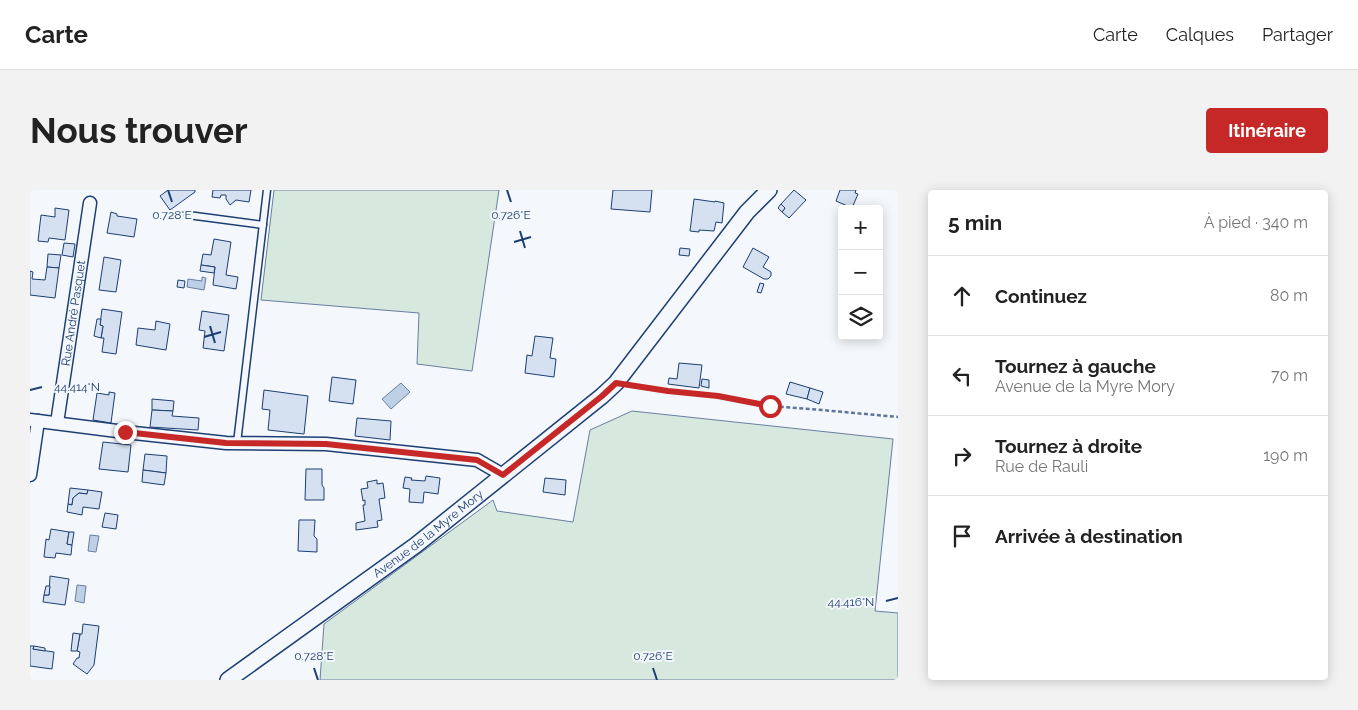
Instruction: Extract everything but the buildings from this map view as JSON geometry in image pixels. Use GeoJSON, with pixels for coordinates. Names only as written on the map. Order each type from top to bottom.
{"type":"FeatureCollection","features":[{"type":"Feature","properties":{"kind":"street","name":"Avenue de la Myre Mory"},"geometry":{"type":"LineString","coordinates":[[228,680],[416,545],[602,396],[616,383],[748,212],[769,190]]}},
{"type":"Feature","properties":{"kind":"street","name":"Rue André Pasquet"},"geometry":{"type":"LineString","coordinates":[[57,423],[90,203]]}},
{"type":"Feature","properties":{"kind":"street"},"geometry":{"type":"LineString","coordinates":[[30,475],[34,420],[134,433],[237,443],[326,444],[477,460],[503,475]]}},
{"type":"Feature","properties":{"kind":"lane"},"geometry":{"type":"LineString","coordinates":[[237,443],[267,190]]}},
{"type":"Feature","properties":{"kind":"lane"},"geometry":{"type":"LineString","coordinates":[[188,215],[263,225]]}},
{"type":"Feature","properties":{"kind":"path"},"geometry":{"type":"LineString","coordinates":[[616,383],[718,396],[770,406],[898,417]]}},
{"type":"Feature","properties":{"kind":"shaded area"},"geometry":{"type":"Polygon","coordinates":[[[274,190],[499,190],[472,371],[417,364],[419,313],[261,300],[274,190]]]}},
{"type":"Feature","properties":{"kind":"shaded area"},"geometry":{"type":"Polygon","coordinates":[[[632,411],[893,439],[875,611],[898,613],[898,680],[320,680],[324,624],[493,500],[497,511],[573,522],[590,430],[632,411]]]}},
{"type":"Feature","properties":{"kind":"water"},"geometry":{"type":"Polygon","coordinates":[[[202,277],[206,278],[204,290],[187,287],[188,279],[202,281],[202,277]]]}},
{"type":"Feature","properties":{"kind":"water"},"geometry":{"type":"Polygon","coordinates":[[[401,383],[410,392],[391,409],[382,399],[401,383]]]}},
{"type":"Feature","properties":{"kind":"water"},"geometry":{"type":"Polygon","coordinates":[[[90,535],[99,536],[96,552],[88,551],[90,535]]]}},
{"type":"Feature","properties":{"kind":"water"},"geometry":{"type":"Polygon","coordinates":[[[77,585],[86,586],[84,603],[75,601],[77,585]]]}},
{"type":"Feature","properties":{"kind":"route"},"geometry":{"type":"LineString","coordinates":[[125,432],[226,443],[326,444],[477,460],[503,475],[616,383],[718,396],[770,406]]}}]}
